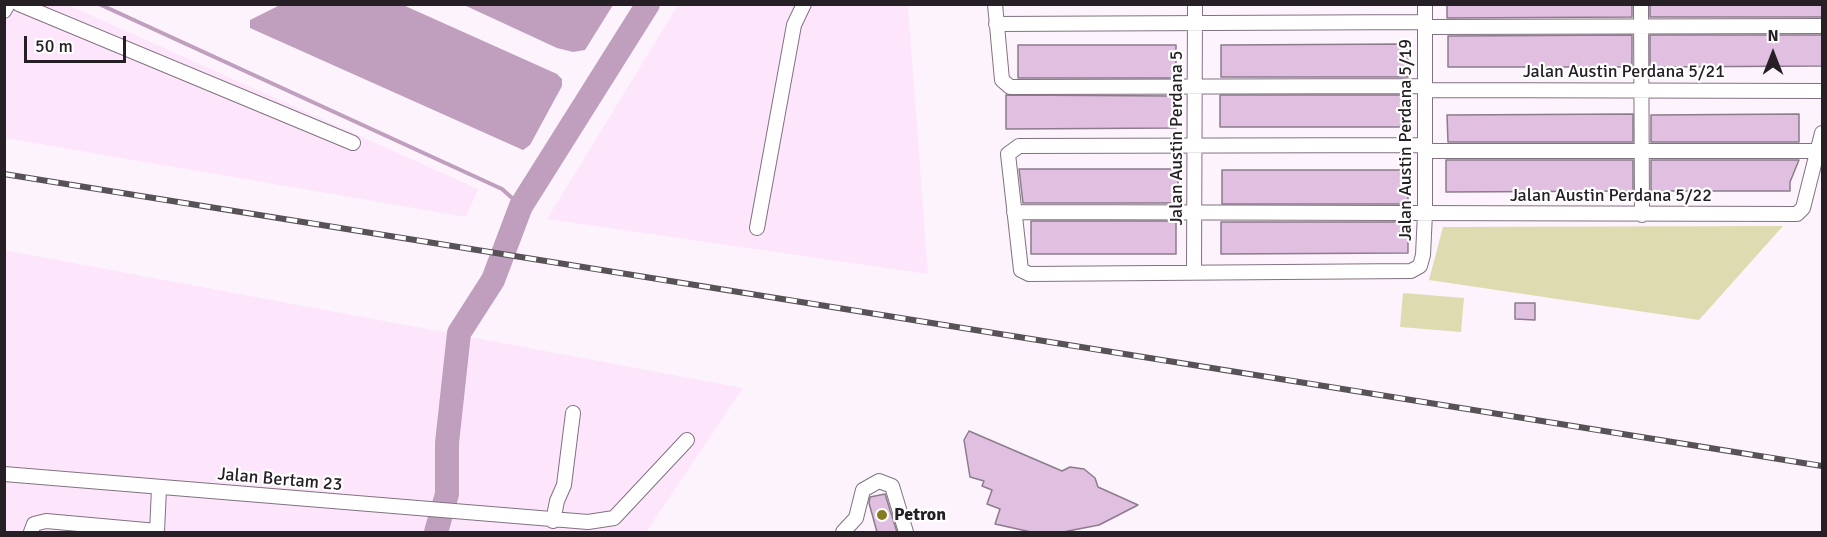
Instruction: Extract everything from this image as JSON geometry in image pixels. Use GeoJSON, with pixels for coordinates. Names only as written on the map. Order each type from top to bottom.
{"type":"FeatureCollection","features":[{"type":"Feature","properties":{"kind":"street"},"geometry":{"type":"LineString","coordinates":[[4,11],[8,4]]}},
{"type":"Feature","properties":{"kind":"street"},"geometry":{"type":"LineString","coordinates":[[19,4],[353,143]]}},
{"type":"Feature","properties":{"kind":"street"},"geometry":{"type":"LineString","coordinates":[[757,228],[794,25],[804,4]]}},
{"type":"Feature","properties":{"kind":"street","name":"Jalan Austin Perdana 5/21"},"geometry":{"type":"LineString","coordinates":[[995,4],[1002,80],[1010,87],[1196,86],[1822,91]]}},
{"type":"Feature","properties":{"kind":"street","name":"Jalan Austin Perdana 5"},"geometry":{"type":"LineString","coordinates":[[1194,271],[1195,4]]}},
{"type":"Feature","properties":{"kind":"street","name":"Jalan Austin Perdana 5/19"},"geometry":{"type":"LineString","coordinates":[[1194,271],[1411,271],[1420,266],[1423,255],[1425,213],[1425,4]]}},
{"type":"Feature","properties":{"kind":"street"},"geometry":{"type":"LineString","coordinates":[[1641,4],[1642,215]]}},
{"type":"Feature","properties":{"kind":"street"},"geometry":{"type":"LineString","coordinates":[[996,24],[1195,22],[1641,28],[1822,26]]}},
{"type":"Feature","properties":{"kind":"street"},"geometry":{"type":"LineString","coordinates":[[1194,271],[1024,273],[1021,270],[1008,154],[1019,146],[1425,148],[1642,152],[1817,151],[1822,134]]}},
{"type":"Feature","properties":{"kind":"street","name":"Jalan Austin Perdana 5/22"},"geometry":{"type":"LineString","coordinates":[[1014,212],[1797,214],[1803,208],[1817,151]]}},
{"type":"Feature","properties":{"kind":"street"},"geometry":{"type":"LineString","coordinates":[[553,520],[556,501],[564,485],[573,413]]}},
{"type":"Feature","properties":{"kind":"street","name":"Jalan Bertam 23"},"geometry":{"type":"LineString","coordinates":[[4,474],[588,522],[614,518],[687,440]]}},
{"type":"Feature","properties":{"kind":"street"},"geometry":{"type":"LineString","coordinates":[[843,532],[856,518],[863,490],[879,481],[886,481],[892,486],[906,532]]}},
{"type":"Feature","properties":{"kind":"street"},"geometry":{"type":"LineString","coordinates":[[31,532],[34,524],[46,520],[157,532],[159,488]]}},
{"type":"Feature","properties":{"kind":"shaded area"},"geometry":{"type":"Polygon","coordinates":[[[4,5],[68,5],[478,189],[466,217],[5,138],[4,5]]]}},
{"type":"Feature","properties":{"kind":"shaded area"},"geometry":{"type":"Polygon","coordinates":[[[280,5],[403,5],[557,74],[562,79],[562,86],[530,145],[523,150],[250,28],[250,20],[280,5]]]}},
{"type":"Feature","properties":{"kind":"shaded area"},"geometry":{"type":"Polygon","coordinates":[[[464,5],[613,5],[585,50],[573,52],[557,48],[464,5]]]}},
{"type":"Feature","properties":{"kind":"shaded area"},"geometry":{"type":"Polygon","coordinates":[[[678,5],[908,5],[928,274],[547,219],[678,5]]]}},
{"type":"Feature","properties":{"kind":"shaded area"},"geometry":{"type":"Polygon","coordinates":[[[1783,226],[1699,320],[1429,280],[1443,227],[1783,226]]]}},
{"type":"Feature","properties":{"kind":"shaded area"},"geometry":{"type":"Polygon","coordinates":[[[4,250],[743,388],[646,532],[5,532],[4,250]]]}},
{"type":"Feature","properties":{"kind":"shaded area"},"geometry":{"type":"Polygon","coordinates":[[[1403,293],[1464,298],[1461,332],[1400,327],[1403,293]]]}},
{"type":"Feature","properties":{"kind":"building"},"geometry":{"type":"Polygon","coordinates":[[[1447,4],[1632,4],[1632,17],[1447,18],[1447,4]]]}},
{"type":"Feature","properties":{"kind":"building"},"geometry":{"type":"Polygon","coordinates":[[[1650,4],[1822,4],[1822,17],[1650,17],[1650,4]]]}},
{"type":"Feature","properties":{"kind":"building"},"geometry":{"type":"Polygon","coordinates":[[[1632,35],[1632,67],[1448,67],[1448,36],[1632,35]]]}},
{"type":"Feature","properties":{"kind":"building"},"geometry":{"type":"Polygon","coordinates":[[[1650,35],[1822,35],[1822,66],[1650,67],[1650,35]]]}},
{"type":"Feature","properties":{"kind":"building"},"geometry":{"type":"Polygon","coordinates":[[[1408,44],[1408,77],[1221,77],[1221,45],[1408,44]]]}},
{"type":"Feature","properties":{"kind":"building"},"geometry":{"type":"Polygon","coordinates":[[[1018,45],[1176,45],[1176,78],[1018,78],[1018,45]]]}},
{"type":"Feature","properties":{"kind":"building"},"geometry":{"type":"Polygon","coordinates":[[[1006,95],[1176,96],[1176,128],[1006,129],[1006,95]]]}},
{"type":"Feature","properties":{"kind":"building"},"geometry":{"type":"Polygon","coordinates":[[[1220,95],[1410,95],[1410,127],[1220,127],[1220,95]]]}},
{"type":"Feature","properties":{"kind":"building"},"geometry":{"type":"Polygon","coordinates":[[[1633,114],[1633,142],[1448,142],[1447,115],[1633,114]]]}},
{"type":"Feature","properties":{"kind":"building"},"geometry":{"type":"Polygon","coordinates":[[[1799,114],[1799,142],[1651,142],[1651,115],[1799,114]]]}},
{"type":"Feature","properties":{"kind":"building"},"geometry":{"type":"Polygon","coordinates":[[[1446,160],[1633,160],[1633,191],[1446,192],[1446,160]]]}},
{"type":"Feature","properties":{"kind":"building"},"geometry":{"type":"Polygon","coordinates":[[[1651,160],[1799,160],[1790,182],[1790,191],[1651,191],[1651,160]]]}},
{"type":"Feature","properties":{"kind":"building"},"geometry":{"type":"Polygon","coordinates":[[[1019,169],[1178,169],[1178,203],[1023,203],[1019,169]]]}},
{"type":"Feature","properties":{"kind":"building"},"geometry":{"type":"Polygon","coordinates":[[[1222,170],[1408,170],[1408,204],[1222,204],[1222,170]]]}},
{"type":"Feature","properties":{"kind":"building"},"geometry":{"type":"Polygon","coordinates":[[[1031,221],[1176,221],[1176,254],[1031,254],[1031,221]]]}},
{"type":"Feature","properties":{"kind":"building"},"geometry":{"type":"Polygon","coordinates":[[[1221,222],[1408,222],[1408,253],[1221,254],[1221,222]]]}},
{"type":"Feature","properties":{"kind":"building"},"geometry":{"type":"Polygon","coordinates":[[[1515,303],[1535,303],[1535,320],[1515,319],[1515,303]]]}},
{"type":"Feature","properties":{"kind":"building"},"geometry":{"type":"Polygon","coordinates":[[[969,431],[1062,471],[1070,467],[1084,469],[1095,478],[1098,487],[1138,505],[1099,525],[1063,532],[1031,532],[995,524],[1000,509],[987,504],[992,490],[982,486],[984,481],[970,477],[964,440],[969,431]]]}},
{"type":"Feature","properties":{"kind":"building","name":"Petron"},"geometry":{"type":"Polygon","coordinates":[[[885,494],[897,532],[877,532],[869,503],[870,497],[885,494]]]}},
{"type":"Feature","properties":{"kind":"waterway"},"geometry":{"type":"LineString","coordinates":[[99,4],[502,189],[521,206]]}},
{"type":"Feature","properties":{"kind":"waterway"},"geometry":{"type":"LineString","coordinates":[[436,532],[447,494],[447,443],[459,333],[493,280],[521,206],[648,4]]}},
{"type":"Feature","properties":{"kind":"railway"},"geometry":{"type":"LineString","coordinates":[[4,174],[1822,466]]}},
{"type":"Feature","properties":{"kind":"place","name":"Petron"},"geometry":{"type":"Point","coordinates":[882,515]}}]}
